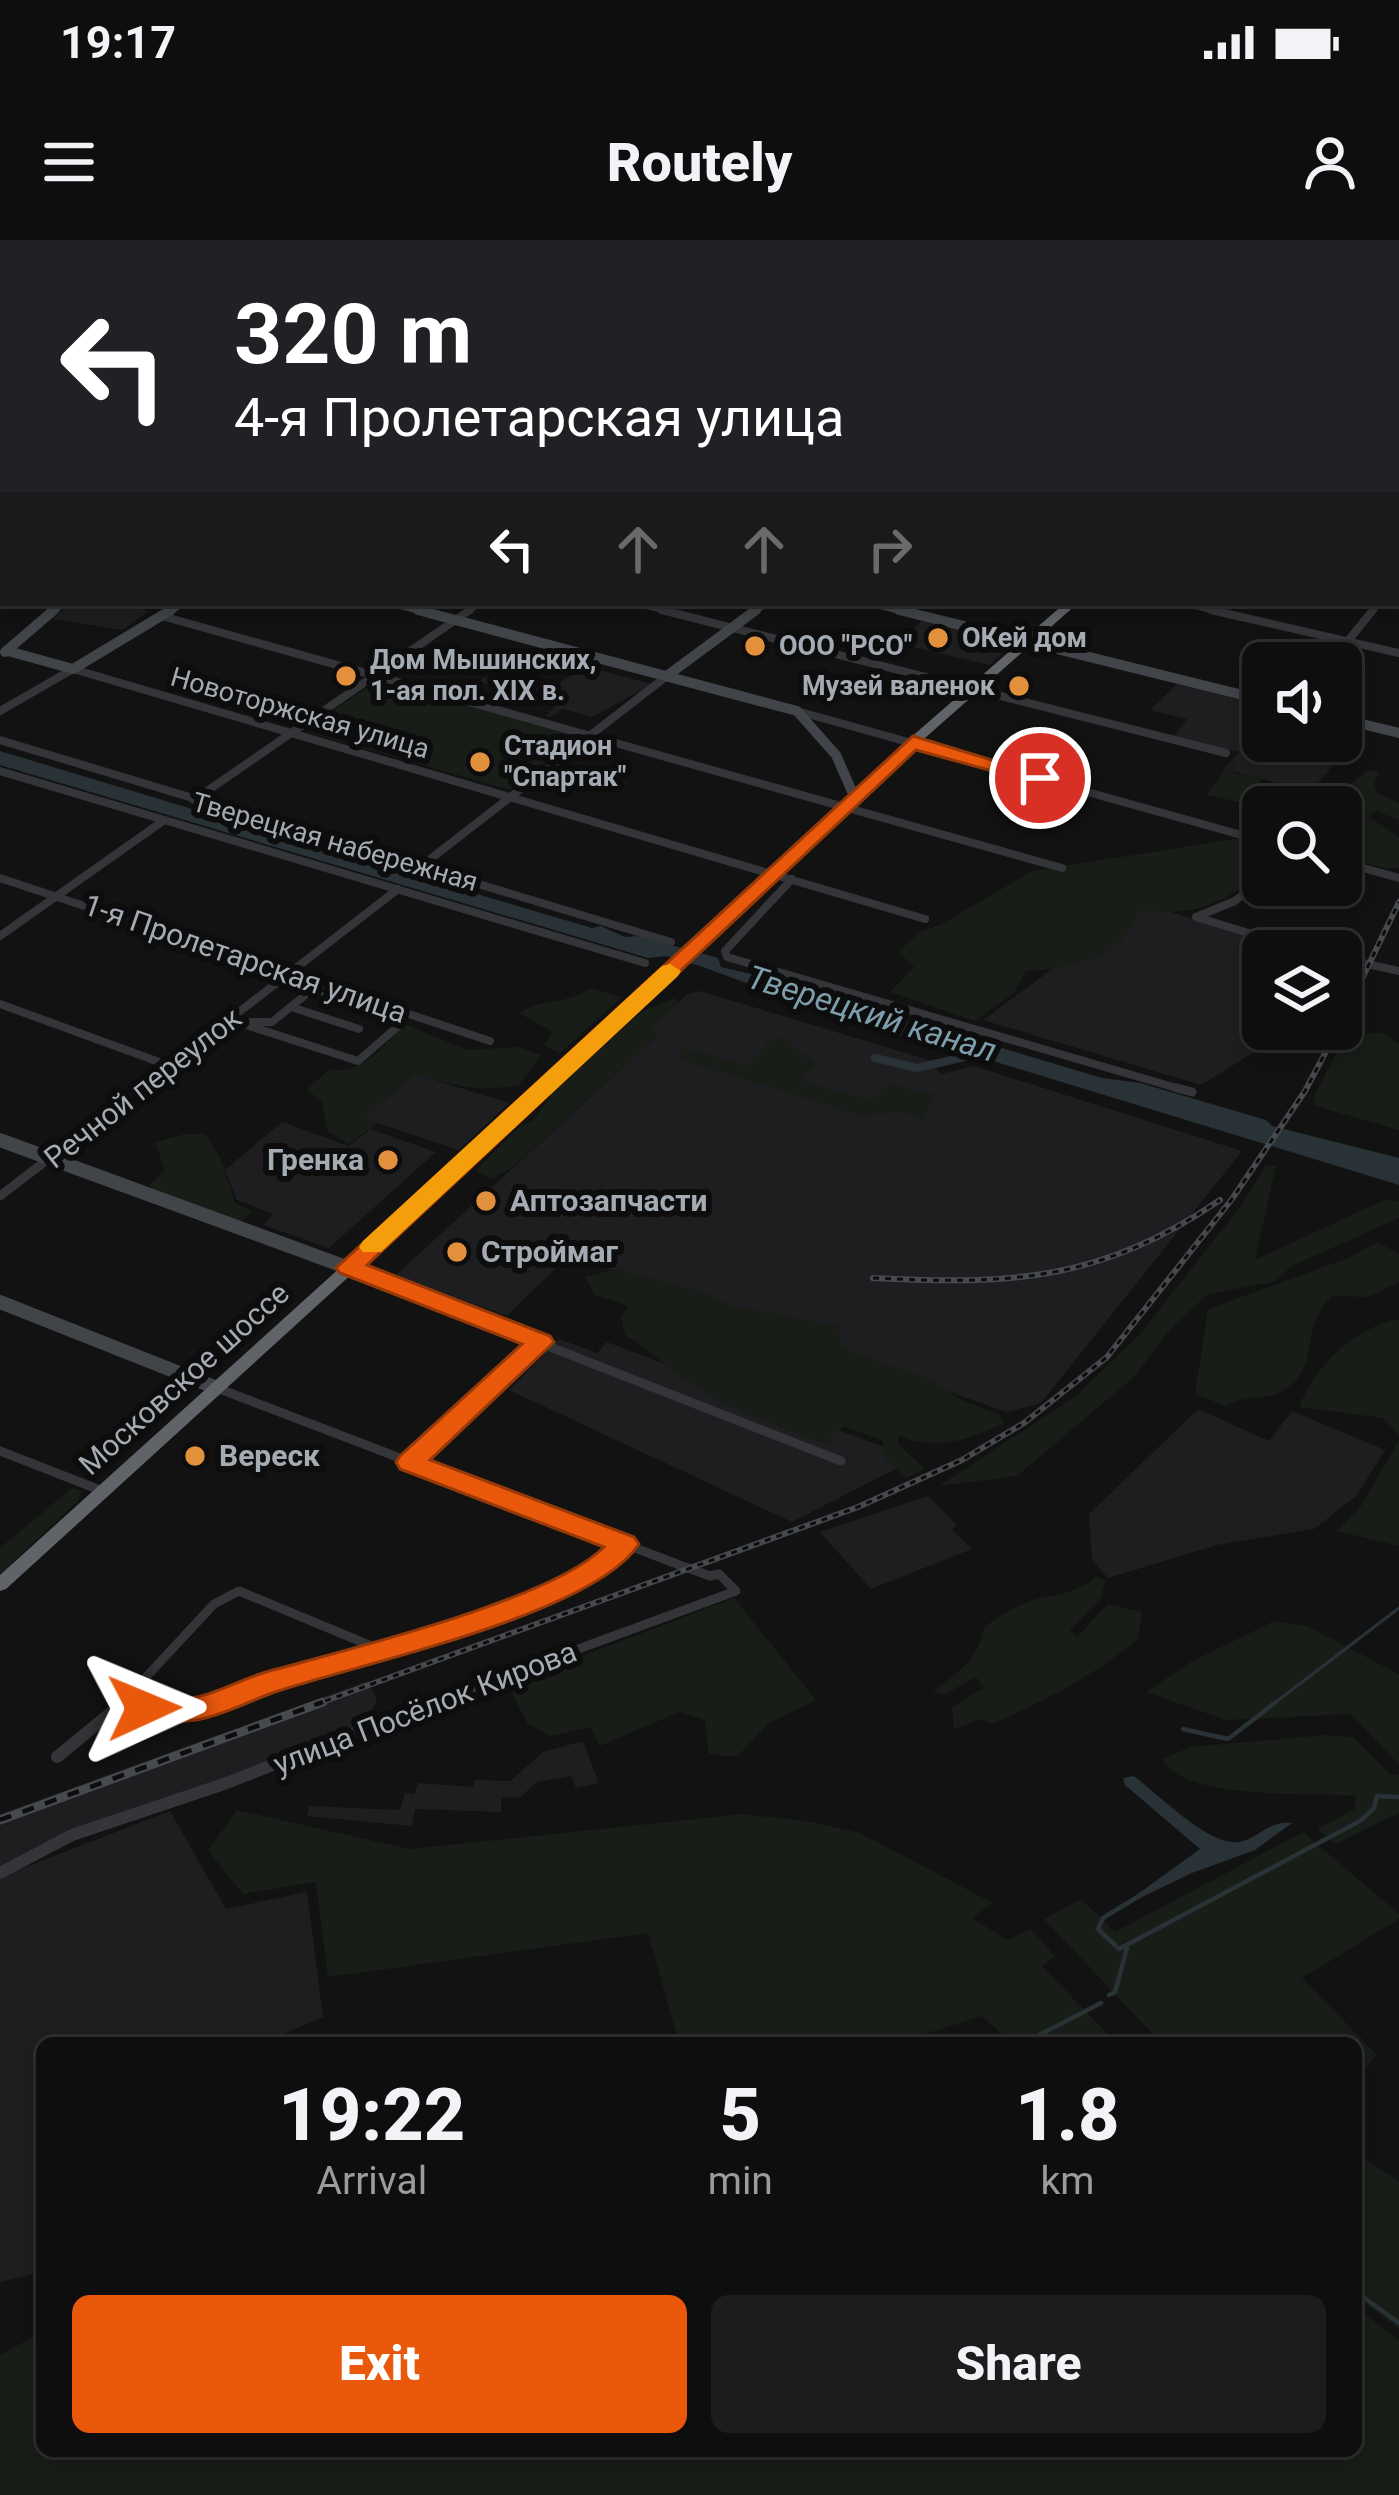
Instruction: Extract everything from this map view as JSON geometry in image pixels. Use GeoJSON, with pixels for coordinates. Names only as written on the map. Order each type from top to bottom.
{"type":"FeatureCollection","features":[{"type":"Feature","properties":{"kind":"highway","name":"Московское шоссе"},"geometry":{"type":"LineString","coordinates":[[0,1585],[349,1268],[913,742],[1069,606]]}},
{"type":"Feature","properties":{"kind":"street"},"geometry":{"type":"LineString","coordinates":[[4,652],[58,606]]}},
{"type":"Feature","properties":{"kind":"street"},"geometry":{"type":"LineString","coordinates":[[0,711],[177,606]]}},
{"type":"Feature","properties":{"kind":"street"},"geometry":{"type":"LineString","coordinates":[[404,606],[1242,835]]}},
{"type":"Feature","properties":{"kind":"street"},"geometry":{"type":"LineString","coordinates":[[194,800],[475,606]]}},
{"type":"Feature","properties":{"kind":"street"},"geometry":{"type":"LineString","coordinates":[[647,606],[1226,753]]}},
{"type":"Feature","properties":{"kind":"street"},"geometry":{"type":"LineString","coordinates":[[420,867],[761,606]]}},
{"type":"Feature","properties":{"kind":"street"},"geometry":{"type":"LineString","coordinates":[[884,606],[1242,695]]}},
{"type":"Feature","properties":{"kind":"street"},"geometry":{"type":"LineString","coordinates":[[1195,606],[1399,653]]}},
{"type":"Feature","properties":{"kind":"street"},"geometry":{"type":"LineString","coordinates":[[1348,641],[1377,606]]}},
{"type":"Feature","properties":{"kind":"street"},"geometry":{"type":"LineString","coordinates":[[162,616],[590,735],[849,801],[1062,868]]}},
{"type":"Feature","properties":{"kind":"street","name":"Новоторжская улица"},"geometry":{"type":"LineString","coordinates":[[4,652],[925,919]]}},
{"type":"Feature","properties":{"kind":"street"},"geometry":{"type":"LineString","coordinates":[[797,711],[836,755],[849,801]]}},
{"type":"Feature","properties":{"kind":"street"},"geometry":{"type":"LineString","coordinates":[[1362,724],[1399,733]]}},
{"type":"Feature","properties":{"kind":"street","name":"Тверецкая набережная"},"geometry":{"type":"LineString","coordinates":[[0,740],[671,942]]}},
{"type":"Feature","properties":{"kind":"street"},"geometry":{"type":"LineString","coordinates":[[0,771],[645,963]]}},
{"type":"Feature","properties":{"kind":"street"},"geometry":{"type":"LineString","coordinates":[[0,936],[163,821]]}},
{"type":"Feature","properties":{"kind":"street"},"geometry":{"type":"LineString","coordinates":[[1362,868],[1399,878]]}},
{"type":"Feature","properties":{"kind":"street","name":"1-я Пролетарская улица"},"geometry":{"type":"LineString","coordinates":[[0,878],[490,1041]]}},
{"type":"Feature","properties":{"kind":"street"},"geometry":{"type":"LineString","coordinates":[[792,879],[740,931],[725,951],[728,957],[1192,1092]]}},
{"type":"Feature","properties":{"kind":"street","name":"Речной переулок"},"geometry":{"type":"LineString","coordinates":[[0,1196],[235,1021],[398,889]]}},
{"type":"Feature","properties":{"kind":"street"},"geometry":{"type":"LineString","coordinates":[[1242,895],[1196,917],[1242,931]]}},
{"type":"Feature","properties":{"kind":"street"},"geometry":{"type":"LineString","coordinates":[[1362,963],[1399,971]]}},
{"type":"Feature","properties":{"kind":"street"},"geometry":{"type":"LineString","coordinates":[[235,1021],[358,1061],[403,1022],[309,992],[302,979]]}},
{"type":"Feature","properties":{"kind":"street"},"geometry":{"type":"LineString","coordinates":[[235,1021],[272,1022],[309,992]]}},
{"type":"Feature","properties":{"kind":"street"},"geometry":{"type":"LineString","coordinates":[[0,1004],[170,1066]]}},
{"type":"Feature","properties":{"kind":"street"},"geometry":{"type":"LineString","coordinates":[[291,1007],[359,1029]]}},
{"type":"Feature","properties":{"kind":"street"},"geometry":{"type":"LineString","coordinates":[[0,1140],[349,1268],[841,1461]]}},
{"type":"Feature","properties":{"kind":"street"},"geometry":{"type":"LineString","coordinates":[[0,1302],[624,1544],[603,1565],[527,1601],[203,1708],[172,1712],[124,1702]]}},
{"type":"Feature","properties":{"kind":"street"},"geometry":{"type":"LineString","coordinates":[[410,1462],[541,1342]]}},
{"type":"Feature","properties":{"kind":"street"},"geometry":{"type":"LineString","coordinates":[[0,1451],[100,1490]]}},
{"type":"Feature","properties":{"kind":"street","name":"улица Посёлок Кирова"},"geometry":{"type":"LineString","coordinates":[[0,1873],[72,1835],[224,1784],[524,1667],[736,1592],[719,1574],[710,1576],[624,1544]]}},
{"type":"Feature","properties":{"kind":"street"},"geometry":{"type":"LineString","coordinates":[[57,1757],[124,1702],[230,1592],[260,1599],[381,1650]]}},
{"type":"Feature","properties":{"kind":"shaded area"},"geometry":{"type":"Polygon","coordinates":[[[67,606],[132,606],[149,611],[122,630],[53,619],[67,606]]]}},
{"type":"Feature","properties":{"kind":"shaded area"},"geometry":{"type":"Polygon","coordinates":[[[923,620],[1014,643],[989,665],[896,643],[923,620]]]}},
{"type":"Feature","properties":{"kind":"shaded area"},"geometry":{"type":"Polygon","coordinates":[[[584,666],[652,684],[593,717],[562,709],[551,717],[546,716],[557,704],[478,681],[497,672],[554,687],[584,666]]]}},
{"type":"Feature","properties":{"kind":"shaded area"},"geometry":{"type":"Polygon","coordinates":[[[1177,684],[1242,700],[1242,762],[1336,762],[1315,786],[1288,786],[1224,769],[1239,752],[1174,736],[1187,719],[1150,710],[1177,684]]]}},
{"type":"Feature","properties":{"kind":"shaded area","name":"Стадион \"Спартак\""},"geometry":{"type":"Polygon","coordinates":[[[366,688],[406,700],[417,692],[580,735],[510,790],[305,731],[366,688]]]}},
{"type":"Feature","properties":{"kind":"shaded area"},"geometry":{"type":"Polygon","coordinates":[[[1232,761],[1235,774],[1260,776],[1267,786],[1242,786],[1242,803],[1206,795],[1232,761]]]}},
{"type":"Feature","properties":{"kind":"shaded area"},"geometry":{"type":"Polygon","coordinates":[[[1368,770],[1379,773],[1374,784],[1377,793],[1399,803],[1399,820],[1375,811],[1369,817],[1399,837],[1399,867],[1362,862],[1362,786],[1348,786],[1368,770]]]}},
{"type":"Feature","properties":{"kind":"shaded area"},"geometry":{"type":"Polygon","coordinates":[[[1242,838],[1241,888],[1193,909],[1138,912],[1131,928],[1107,951],[1076,963],[1026,971],[1014,993],[975,1021],[890,992],[914,967],[898,952],[918,933],[1032,871],[1242,838]]]}},
{"type":"Feature","properties":{"kind":"shaded area"},"geometry":{"type":"Polygon","coordinates":[[[1142,903],[1242,935],[1242,1050],[1258,1050],[1201,1085],[983,1020],[1142,903]]]}},
{"type":"Feature","properties":{"kind":"shaded area"},"geometry":{"type":"Polygon","coordinates":[[[589,988],[622,997],[560,1053],[544,1045],[553,1032],[519,1013],[573,997],[589,988]]]}},
{"type":"Feature","properties":{"kind":"shaded area"},"geometry":{"type":"Polygon","coordinates":[[[700,991],[929,1060],[941,1074],[974,1066],[1242,1151],[1041,1403],[1006,1412],[569,1255],[507,1316],[396,1275],[658,1035],[647,1031],[687,994],[700,991]]]}},
{"type":"Feature","properties":{"kind":"shaded area"},"geometry":{"type":"Polygon","coordinates":[[[675,998],[677,1004],[648,1030],[659,1034],[512,1168],[491,1179],[475,1171],[518,1128],[533,1120],[557,1087],[641,1012],[675,998]]]}},
{"type":"Feature","properties":{"kind":"shaded area"},"geometry":{"type":"Polygon","coordinates":[[[405,1024],[467,1050],[519,1047],[541,1055],[519,1085],[466,1087],[415,1074],[364,1117],[378,1122],[349,1144],[328,1132],[321,1100],[306,1090],[330,1069],[362,1064],[405,1024]]]}},
{"type":"Feature","properties":{"kind":"shaded area"},"geometry":{"type":"Polygon","coordinates":[[[1362,1032],[1383,1033],[1399,1044],[1399,1130],[1315,1106],[1313,1099],[1338,1050],[1362,1050],[1362,1032]]]}},
{"type":"Feature","properties":{"kind":"shaded area"},"geometry":{"type":"Polygon","coordinates":[[[772,1038],[784,1038],[816,1064],[800,1078],[805,1082],[871,1100],[891,1084],[934,1095],[924,1121],[905,1112],[859,1115],[676,1058],[685,1048],[747,1066],[772,1038]]]}},
{"type":"Feature","properties":{"kind":"shaded area"},"geometry":{"type":"Polygon","coordinates":[[[415,1074],[509,1103],[459,1150],[363,1118],[415,1074]]]}},
{"type":"Feature","properties":{"kind":"shaded area"},"geometry":{"type":"Polygon","coordinates":[[[282,1122],[349,1146],[370,1129],[436,1152],[329,1248],[263,1225],[273,1214],[237,1200],[225,1170],[282,1122]]]}},
{"type":"Feature","properties":{"kind":"shaded area"},"geometry":{"type":"Polygon","coordinates":[[[205,1134],[221,1159],[235,1203],[252,1211],[242,1221],[170,1199],[149,1185],[165,1171],[155,1142],[205,1134]]]}},
{"type":"Feature","properties":{"kind":"shaded area"},"geometry":{"type":"Polygon","coordinates":[[[1266,1165],[1276,1166],[1255,1260],[1386,1199],[1399,1202],[1399,1218],[1292,1266],[1274,1282],[1208,1294],[1167,1333],[1134,1377],[1017,1476],[939,1486],[1076,1396],[1138,1336],[1242,1205],[1266,1165]]]}},
{"type":"Feature","properties":{"kind":"shaded area"},"geometry":{"type":"Polygon","coordinates":[[[1378,1242],[1399,1254],[1399,1282],[1369,1297],[1332,1296],[1316,1321],[1307,1360],[1294,1382],[1281,1392],[1226,1406],[1195,1394],[1208,1309],[1348,1258],[1378,1242]]]}},
{"type":"Feature","properties":{"kind":"shaded area"},"geometry":{"type":"Polygon","coordinates":[[[617,1269],[705,1293],[731,1306],[839,1326],[841,1348],[925,1377],[999,1415],[1004,1423],[953,1441],[927,1443],[899,1436],[897,1443],[925,1469],[906,1478],[886,1460],[882,1440],[845,1427],[830,1433],[833,1446],[744,1412],[685,1380],[625,1335],[621,1317],[629,1306],[595,1295],[585,1277],[617,1269]]]}},
{"type":"Feature","properties":{"kind":"shaded area"},"geometry":{"type":"Polygon","coordinates":[[[1399,1319],[1399,1435],[1383,1418],[1299,1407],[1339,1350],[1367,1330],[1399,1319]]]}},
{"type":"Feature","properties":{"kind":"shaded area"},"geometry":{"type":"Polygon","coordinates":[[[559,1339],[597,1353],[607,1342],[915,1459],[792,1522],[509,1390],[559,1339]]]}},
{"type":"Feature","properties":{"kind":"shaded area"},"geometry":{"type":"Polygon","coordinates":[[[1198,1409],[1269,1441],[1292,1411],[1385,1450],[1356,1496],[1314,1529],[1217,1545],[1108,1578],[1092,1560],[1089,1514],[1198,1409]]]}},
{"type":"Feature","properties":{"kind":"shaded area"},"geometry":{"type":"Polygon","coordinates":[[[1399,1440],[1399,1546],[1337,1531],[1361,1506],[1399,1440]]]}},
{"type":"Feature","properties":{"kind":"shaded area"},"geometry":{"type":"Polygon","coordinates":[[[72,1488],[82,1491],[78,1501],[0,1574],[0,1548],[72,1488]]]}},
{"type":"Feature","properties":{"kind":"shaded area"},"geometry":{"type":"Polygon","coordinates":[[[928,1496],[957,1525],[952,1530],[972,1549],[871,1589],[820,1532],[928,1496]]]}},
{"type":"Feature","properties":{"kind":"shaded area"},"geometry":{"type":"Polygon","coordinates":[[[1096,1576],[1105,1580],[1101,1598],[1070,1630],[1077,1637],[1108,1604],[1142,1612],[1138,1639],[1087,1676],[1032,1706],[993,1724],[981,1719],[954,1729],[952,1707],[984,1688],[976,1677],[944,1695],[933,1691],[972,1657],[984,1627],[1024,1603],[1073,1590],[1096,1576]]]}},
{"type":"Feature","properties":{"kind":"shaded area"},"geometry":{"type":"Polygon","coordinates":[[[734,1598],[816,1700],[769,1723],[737,1757],[709,1754],[705,1720],[679,1712],[600,1746],[590,1727],[550,1736],[528,1724],[512,1694],[519,1680],[734,1598]]]}},
{"type":"Feature","properties":{"kind":"shaded area"},"geometry":{"type":"Polygon","coordinates":[[[1274,1621],[1307,1626],[1399,1674],[1399,1765],[1351,1714],[1226,1720],[1146,1692],[1191,1662],[1274,1621]]]}},
{"type":"Feature","properties":{"kind":"shaded area"},"geometry":{"type":"Polygon","coordinates":[[[367,1681],[377,1699],[366,1724],[0,1868],[0,1814],[367,1681]]]}},
{"type":"Feature","properties":{"kind":"shaded area"},"geometry":{"type":"Polygon","coordinates":[[[1325,1735],[1353,1737],[1390,1774],[1399,1775],[1399,1813],[1336,1844],[1317,1829],[1355,1809],[1356,1796],[1221,1788],[1195,1782],[1162,1759],[1191,1747],[1325,1735]]]}},
{"type":"Feature","properties":{"kind":"shaded area"},"geometry":{"type":"Polygon","coordinates":[[[583,1741],[599,1783],[576,1788],[571,1776],[537,1782],[519,1798],[501,1797],[501,1812],[415,1809],[412,1826],[307,1816],[309,1806],[400,1810],[405,1793],[414,1794],[418,1783],[473,1787],[475,1780],[510,1781],[543,1752],[583,1741]]]}},
{"type":"Feature","properties":{"kind":"shaded area"},"geometry":{"type":"Polygon","coordinates":[[[237,1810],[409,1849],[743,1814],[813,1822],[860,1833],[993,1903],[972,1918],[1007,1940],[1031,1929],[1055,1956],[1042,1966],[1110,2037],[1005,2037],[982,2016],[916,2037],[677,2037],[648,1933],[328,1977],[316,1882],[243,1894],[208,1851],[237,1810]]]}},
{"type":"Feature","properties":{"kind":"shaded area"},"geometry":{"type":"Polygon","coordinates":[[[170,1811],[226,1909],[307,1892],[323,2017],[277,2037],[36,2037],[36,2273],[0,2282],[0,1877],[170,1811]]]}},
{"type":"Feature","properties":{"kind":"shaded area"},"geometry":{"type":"Polygon","coordinates":[[[1303,1832],[1399,1914],[1399,1919],[1302,1978],[1359,2037],[1155,2037],[1044,1919],[1081,1899],[1115,1932],[1303,1832]]]}},
{"type":"Feature","properties":{"kind":"shaded area"},"geometry":{"type":"Polygon","coordinates":[[[1362,2040],[1377,2055],[1362,2073],[1362,2040]]]}},
{"type":"Feature","properties":{"kind":"shaded area"},"geometry":{"type":"Polygon","coordinates":[[[1362,2158],[1399,2181],[1399,2329],[1362,2301],[1362,2158]]]}},
{"type":"Feature","properties":{"kind":"shaded area"},"geometry":{"type":"Polygon","coordinates":[[[1362,2312],[1399,2340],[1399,2495],[0,2495],[0,2355],[36,2335],[36,2457],[1362,2457],[1362,2312]]]}},
{"type":"Feature","properties":{"kind":"water","name":"Тверецкий канал"},"geometry":{"type":"Polygon","coordinates":[[[0,751],[592,928],[601,926],[625,937],[638,936],[718,958],[721,967],[764,977],[769,973],[782,982],[1102,1078],[1140,1083],[1266,1120],[1272,1126],[1399,1158],[1399,1185],[866,1027],[700,966],[666,956],[648,958],[0,765],[0,751]]]}},
{"type":"Feature","properties":{"kind":"water"},"geometry":{"type":"Polygon","coordinates":[[[1134,1776],[1199,1828],[1227,1841],[1239,1842],[1277,1824],[1292,1823],[1255,1850],[1192,1873],[1117,1909],[1200,1849],[1125,1785],[1123,1778],[1134,1776]]]}},
{"type":"Feature","properties":{"kind":"waterway","name":"Тверецкий канал"},"geometry":{"type":"LineString","coordinates":[[875,1058],[917,1068],[982,1053]]}},
{"type":"Feature","properties":{"kind":"waterway"},"geometry":{"type":"LineString","coordinates":[[1272,1705],[1399,1608]]}},
{"type":"Feature","properties":{"kind":"waterway"},"geometry":{"type":"LineString","coordinates":[[1183,1729],[1228,1739],[1276,1702]]}},
{"type":"Feature","properties":{"kind":"waterway"},"geometry":{"type":"LineString","coordinates":[[1144,1893],[1103,1918],[1098,1929],[1119,1949],[1360,1821],[1374,1808],[1377,1796],[1399,1797]]}},
{"type":"Feature","properties":{"kind":"waterway"},"geometry":{"type":"LineString","coordinates":[[1109,1995],[1115,1992],[1127,1948]]}},
{"type":"Feature","properties":{"kind":"waterway"},"geometry":{"type":"LineString","coordinates":[[1036,2037],[1101,2003]]}},
{"type":"Feature","properties":{"kind":"waterway"},"geometry":{"type":"LineString","coordinates":[[1362,2296],[1399,2323]]}},
{"type":"Feature","properties":{"kind":"railway"},"geometry":{"type":"LineString","coordinates":[[1362,979],[1399,902]]}},
{"type":"Feature","properties":{"kind":"railway"},"geometry":{"type":"LineString","coordinates":[[314,1705],[858,1507],[962,1460],[1024,1423],[1107,1357],[1232,1199],[1305,1091],[1327,1050]]}},
{"type":"Feature","properties":{"kind":"railway"},"geometry":{"type":"LineString","coordinates":[[873,1278],[969,1280],[1054,1272],[1135,1247],[1220,1200]]}},
{"type":"Feature","properties":{"kind":"railway"},"geometry":{"type":"LineString","coordinates":[[0,1820],[323,1702]]}},
{"type":"Feature","properties":{"kind":"slow traffic"},"geometry":{"type":"LineString","coordinates":[[372,1247],[670,971]]}},
{"type":"Feature","properties":{"kind":"place","name":"ОКей дом"},"geometry":{"type":"Point","coordinates":[938,638]}},
{"type":"Feature","properties":{"kind":"place","name":"ООО \"РСО\""},"geometry":{"type":"Point","coordinates":[755,646]}},
{"type":"Feature","properties":{"kind":"place","name":"Дом Мышинских, 1-ая пол. XIX в."},"geometry":{"type":"Point","coordinates":[346,676]}},
{"type":"Feature","properties":{"kind":"place","name":"Музей валенок"},"geometry":{"type":"Point","coordinates":[1019,686]}},
{"type":"Feature","properties":{"kind":"place","name":"Стадион \"Спартак\""},"geometry":{"type":"Point","coordinates":[480,762]}},
{"type":"Feature","properties":{"kind":"place","name":"Гренка"},"geometry":{"type":"Point","coordinates":[388,1160]}},
{"type":"Feature","properties":{"kind":"place","name":"Аптозапчасти"},"geometry":{"type":"Point","coordinates":[486,1201]}},
{"type":"Feature","properties":{"kind":"place","name":"Строймаг"},"geometry":{"type":"Point","coordinates":[457,1252]}},
{"type":"Feature","properties":{"kind":"place","name":"Вереск"},"geometry":{"type":"Point","coordinates":[195,1456]}},
{"type":"Feature","properties":{"kind":"route"},"geometry":{"type":"LineString","coordinates":[[144,1708],[172,1712],[203,1708],[266,1683],[399,1646],[527,1601],[603,1565],[624,1544],[410,1462],[541,1342],[349,1268],[913,742],[1040,778]]}}]}
